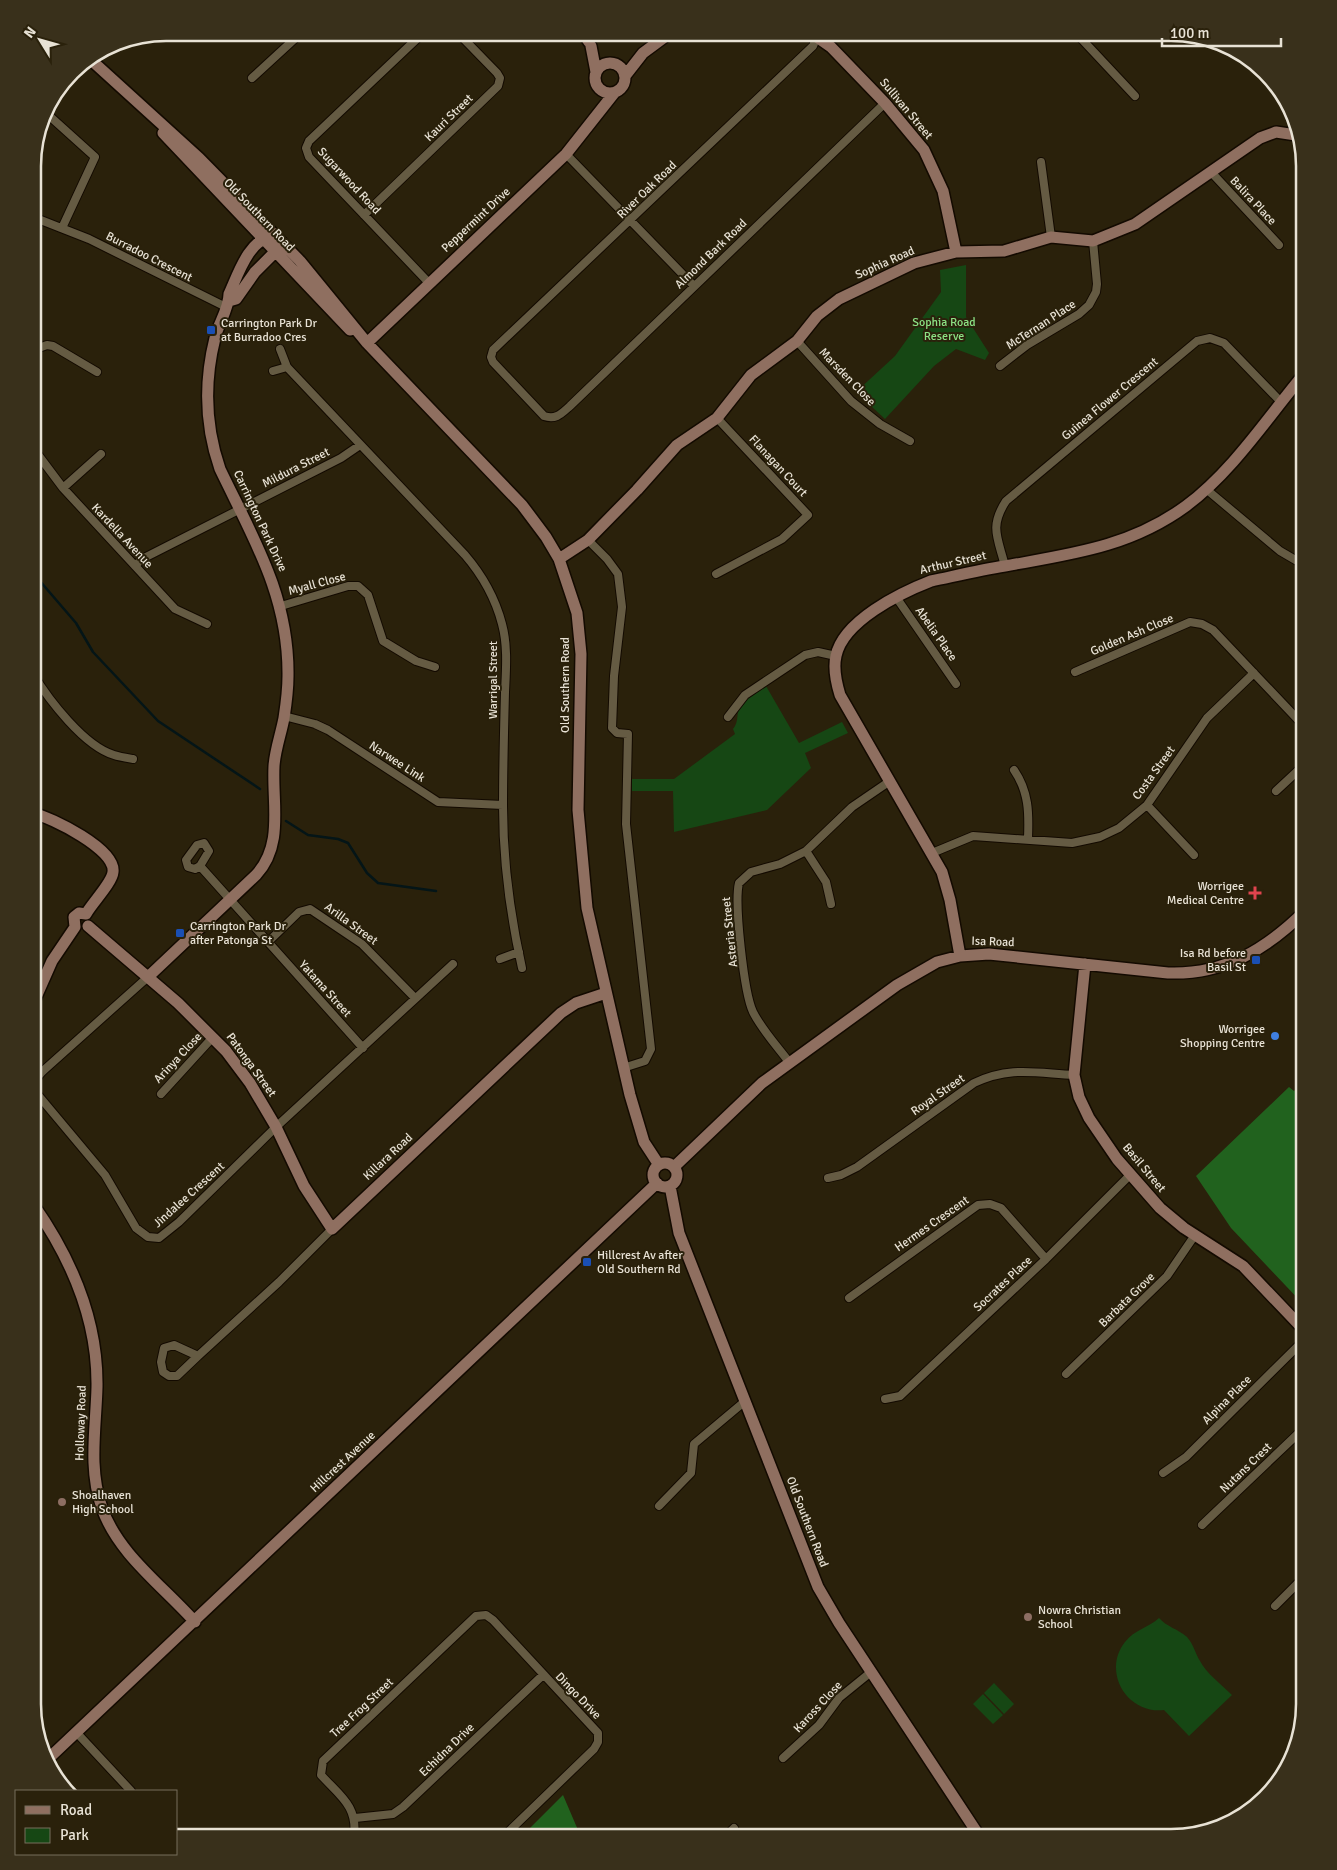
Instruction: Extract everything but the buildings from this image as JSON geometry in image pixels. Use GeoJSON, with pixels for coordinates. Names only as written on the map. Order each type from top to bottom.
{"type":"FeatureCollection","features":[{"type":"Feature","properties":{"kind":"street"},"geometry":{"type":"LineString","coordinates":[[252,78],[290,42]]}},
{"type":"Feature","properties":{"kind":"street","name":"Sugarwood Road"},"geometry":{"type":"LineString","coordinates":[[414,42],[307,145],[309,157],[429,283]]}},
{"type":"Feature","properties":{"kind":"street","name":"Kauri Street"},"geometry":{"type":"LineString","coordinates":[[364,215],[498,86],[500,78],[497,73],[467,42]]}},
{"type":"Feature","properties":{"kind":"street"},"geometry":{"type":"LineString","coordinates":[[588,42],[596,72],[598,113]]}},
{"type":"Feature","properties":{"kind":"street"},"geometry":{"type":"LineString","coordinates":[[590,42],[613,64],[622,69],[625,76]]}},
{"type":"Feature","properties":{"kind":"street"},"geometry":{"type":"LineString","coordinates":[[598,87],[606,92],[616,92],[623,86],[625,76],[644,53],[658,42]]}},
{"type":"Feature","properties":{"kind":"street","name":"River Oak Road"},"geometry":{"type":"LineString","coordinates":[[550,418],[544,416],[491,357],[493,350],[632,221],[812,46],[813,42]]}},
{"type":"Feature","properties":{"kind":"street","name":"Sullivan Street"},"geometry":{"type":"LineString","coordinates":[[824,42],[885,103],[913,136],[934,169],[946,200],[956,252]]}},
{"type":"Feature","properties":{"kind":"street"},"geometry":{"type":"LineString","coordinates":[[1084,42],[1135,96]]}},
{"type":"Feature","properties":{"kind":"street"},"geometry":{"type":"LineString","coordinates":[[596,72],[602,65],[613,64],[644,53]]}},
{"type":"Feature","properties":{"kind":"street","name":"Old Southern Road"},"geometry":{"type":"LineString","coordinates":[[95,63],[199,158],[268,236],[318,281],[367,343],[522,505],[546,537],[559,559],[574,604],[579,631],[582,673],[578,810],[580,857],[587,908],[623,1068],[644,1142],[659,1165]]}},
{"type":"Feature","properties":{"kind":"street","name":"Peppermint Drive"},"geometry":{"type":"LineString","coordinates":[[367,343],[566,154],[616,92]]}},
{"type":"Feature","properties":{"kind":"street","name":"Almond Bark Road"},"geometry":{"type":"LineString","coordinates":[[550,418],[559,416],[570,406],[885,103]]}},
{"type":"Feature","properties":{"kind":"street"},"geometry":{"type":"LineString","coordinates":[[51,118],[95,157],[62,228]]}},
{"type":"Feature","properties":{"kind":"street","name":"Sophia Road"},"geometry":{"type":"LineString","coordinates":[[559,559],[588,540],[638,490],[676,445],[717,418],[751,375],[797,341],[817,316],[839,299],[914,263],[956,252],[1004,251],[1051,237],[1093,242],[1135,224],[1260,138],[1276,132],[1291,133]]}},
{"type":"Feature","properties":{"kind":"street"},"geometry":{"type":"LineString","coordinates":[[566,154],[694,286]]}},
{"type":"Feature","properties":{"kind":"street"},"geometry":{"type":"LineString","coordinates":[[1041,162],[1051,237]]}},
{"type":"Feature","properties":{"kind":"street","name":"Balira Place"},"geometry":{"type":"LineString","coordinates":[[1211,172],[1279,245]]}},
{"type":"Feature","properties":{"kind":"street","name":"Burradoo Crescent"},"geometry":{"type":"LineString","coordinates":[[42,220],[120,254],[227,304]]}},
{"type":"Feature","properties":{"kind":"street"},"geometry":{"type":"LineString","coordinates":[[268,236],[276,251]]}},
{"type":"Feature","properties":{"kind":"street","name":"Carrington Park Drive"},"geometry":{"type":"LineString","coordinates":[[148,977],[256,875],[269,858],[275,820],[275,756],[284,716],[288,662],[281,606],[268,567],[239,509],[214,452],[207,404],[212,352],[229,294],[248,254],[268,236]]}},
{"type":"Feature","properties":{"kind":"street","name":"McTernan Place"},"geometry":{"type":"LineString","coordinates":[[1000,366],[1046,333],[1079,314],[1089,305],[1096,292],[1097,284],[1093,242]]}},
{"type":"Feature","properties":{"kind":"street","name":"Old Southern Road"},"geometry":{"type":"LineString","coordinates":[[276,251],[348,329],[367,343]]}},
{"type":"Feature","properties":{"kind":"street","name":"Carrington Park Drive"},"geometry":{"type":"LineString","coordinates":[[227,304],[236,299],[255,272],[276,251]]}},
{"type":"Feature","properties":{"kind":"street","name":"Guinea Flower Crescent"},"geometry":{"type":"LineString","coordinates":[[1005,566],[996,529],[996,515],[1006,501],[1197,341],[1210,338],[1224,343],[1281,402]]}},
{"type":"Feature","properties":{"kind":"street","name":"Marsden Close"},"geometry":{"type":"LineString","coordinates":[[797,341],[851,401],[880,424],[910,441]]}},
{"type":"Feature","properties":{"kind":"street"},"geometry":{"type":"LineString","coordinates":[[42,347],[53,346],[97,372]]}},
{"type":"Feature","properties":{"kind":"street","name":"Warrigal Street"},"geometry":{"type":"LineString","coordinates":[[280,349],[287,367],[465,554],[478,570],[495,601],[503,625],[506,651],[503,805],[508,893],[522,968]]}},
{"type":"Feature","properties":{"kind":"street"},"geometry":{"type":"LineString","coordinates":[[274,371],[287,367]]}},
{"type":"Feature","properties":{"kind":"street","name":"Arthur Street"},"geometry":{"type":"LineString","coordinates":[[960,956],[946,886],[932,853],[840,695],[834,671],[836,656],[850,629],[905,591],[931,580],[1094,550],[1126,539],[1158,524],[1186,506],[1206,489],[1239,454],[1296,384]]}},
{"type":"Feature","properties":{"kind":"street","name":"Flanagan Court"},"geometry":{"type":"LineString","coordinates":[[716,574],[731,568],[782,539],[808,515],[717,418]]}},
{"type":"Feature","properties":{"kind":"street","name":"Mildura Street"},"geometry":{"type":"LineString","coordinates":[[135,566],[142,559],[341,458],[360,445]]}},
{"type":"Feature","properties":{"kind":"street"},"geometry":{"type":"LineString","coordinates":[[63,488],[101,454]]}},
{"type":"Feature","properties":{"kind":"street","name":"Kardella Avenue"},"geometry":{"type":"LineString","coordinates":[[42,460],[63,488],[175,609],[207,624]]}},
{"type":"Feature","properties":{"kind":"street"},"geometry":{"type":"LineString","coordinates":[[1206,489],[1280,551],[1296,560]]}},
{"type":"Feature","properties":{"kind":"street"},"geometry":{"type":"LineString","coordinates":[[588,540],[607,559],[618,574],[622,607],[614,676],[612,728],[617,733],[628,734],[626,824],[651,1049],[645,1061],[623,1068]]}},
{"type":"Feature","properties":{"kind":"street","name":"Myall Close"},"geometry":{"type":"LineString","coordinates":[[281,606],[348,586],[358,586],[368,595],[383,641],[416,661],[434,667]]}},
{"type":"Feature","properties":{"kind":"street","name":"Abelia Place"},"geometry":{"type":"LineString","coordinates":[[896,597],[956,684]]}},
{"type":"Feature","properties":{"kind":"street","name":"Golden Ash Close"},"geometry":{"type":"LineString","coordinates":[[1076,672],[1190,622],[1202,624],[1213,630],[1296,718]]}},
{"type":"Feature","properties":{"kind":"street"},"geometry":{"type":"LineString","coordinates":[[728,717],[746,695],[805,655],[818,652],[836,656]]}},
{"type":"Feature","properties":{"kind":"street","name":"Costa Street"},"geometry":{"type":"LineString","coordinates":[[932,853],[973,836],[1028,838],[1064,843],[1091,839],[1119,828],[1147,805],[1207,718],[1254,673]]}},
{"type":"Feature","properties":{"kind":"street"},"geometry":{"type":"LineString","coordinates":[[42,686],[63,715],[90,740],[113,755],[133,759]]}},
{"type":"Feature","properties":{"kind":"street","name":"Narwee Link"},"geometry":{"type":"LineString","coordinates":[[284,716],[315,724],[328,730],[438,802],[503,805]]}},
{"type":"Feature","properties":{"kind":"street"},"geometry":{"type":"LineString","coordinates":[[1014,770],[1022,782],[1028,804],[1028,838]]}},
{"type":"Feature","properties":{"kind":"street"},"geometry":{"type":"LineString","coordinates":[[1276,791],[1296,772]]}},
{"type":"Feature","properties":{"kind":"street","name":"Asteria Street"},"geometry":{"type":"LineString","coordinates":[[790,1062],[762,1026],[749,1002],[737,890],[738,883],[745,875],[788,861],[806,851],[852,807],[890,780]]}},
{"type":"Feature","properties":{"kind":"street"},"geometry":{"type":"LineString","coordinates":[[1147,805],[1194,855]]}},
{"type":"Feature","properties":{"kind":"street"},"geometry":{"type":"LineString","coordinates":[[42,816],[60,823],[87,840],[103,853],[113,869],[111,880],[86,914]]}},
{"type":"Feature","properties":{"kind":"street"},"geometry":{"type":"LineString","coordinates":[[806,851],[826,882],[831,904]]}},
{"type":"Feature","properties":{"kind":"street","name":"Yatama Street"},"geometry":{"type":"LineString","coordinates":[[200,866],[363,1048]]}},
{"type":"Feature","properties":{"kind":"street","name":"Arilla Street"},"geometry":{"type":"LineString","coordinates":[[268,942],[299,912],[310,909],[367,948],[415,998]]}},
{"type":"Feature","properties":{"kind":"street"},"geometry":{"type":"LineString","coordinates":[[41,985],[52,961],[75,927],[74,917],[79,913],[86,914],[90,919],[88,926],[82,930],[75,927]]}},
{"type":"Feature","properties":{"kind":"street","name":"Isa Road"},"geometry":{"type":"LineString","coordinates":[[674,1167],[750,1093],[790,1062],[924,968],[960,956],[989,954],[1168,973],[1208,971],[1237,962],[1265,947],[1296,919]]}},
{"type":"Feature","properties":{"kind":"street","name":"Patonga Street"},"geometry":{"type":"LineString","coordinates":[[88,926],[148,977],[213,1037],[250,1083],[276,1127],[304,1186],[332,1229]]}},
{"type":"Feature","properties":{"kind":"street"},"geometry":{"type":"LineString","coordinates":[[500,959],[519,952]]}},
{"type":"Feature","properties":{"kind":"street","name":"Jindalee Crescent"},"geometry":{"type":"LineString","coordinates":[[41,1099],[105,1175],[136,1228],[148,1237],[159,1238],[452,964]]}},
{"type":"Feature","properties":{"kind":"street","name":"Basil Street"},"geometry":{"type":"LineString","coordinates":[[1086,964],[1074,1076],[1079,1097],[1089,1118],[1130,1176],[1171,1218],[1232,1258],[1253,1275],[1296,1321]]}},
{"type":"Feature","properties":{"kind":"street","name":"Jindalee Crescent"},"geometry":{"type":"LineString","coordinates":[[41,1073],[148,977]]}},
{"type":"Feature","properties":{"kind":"street","name":"Killara Road"},"geometry":{"type":"LineString","coordinates":[[198,1356],[170,1345],[164,1348],[161,1362],[163,1372],[169,1376],[177,1376],[279,1282],[332,1229],[561,1013],[576,1003],[606,993]]}},
{"type":"Feature","properties":{"kind":"street","name":"Arinya Close"},"geometry":{"type":"LineString","coordinates":[[160,1094],[213,1037]]}},
{"type":"Feature","properties":{"kind":"street","name":"Royal Street"},"geometry":{"type":"LineString","coordinates":[[828,1178],[850,1171],[974,1083],[985,1078],[1009,1071],[1074,1076]]}},
{"type":"Feature","properties":{"kind":"street"},"geometry":{"type":"LineString","coordinates":[[666,1163],[674,1167],[677,1177],[670,1186],[663,1187],[657,1183],[654,1174],[659,1165],[666,1163]]}},
{"type":"Feature","properties":{"kind":"street","name":"Socrates Place"},"geometry":{"type":"LineString","coordinates":[[885,1399],[900,1396],[1046,1259],[1130,1176]]}},
{"type":"Feature","properties":{"kind":"street","name":"Hillcrest Avenue"},"geometry":{"type":"LineString","coordinates":[[53,1755],[195,1622],[657,1183]]}},
{"type":"Feature","properties":{"kind":"street","name":"Old Southern Road"},"geometry":{"type":"LineString","coordinates":[[670,1186],[679,1233],[818,1587],[871,1672],[974,1829]]}},
{"type":"Feature","properties":{"kind":"street","name":"Hermes Crescent"},"geometry":{"type":"LineString","coordinates":[[849,1298],[978,1205],[990,1204],[1001,1208],[1046,1259]]}},
{"type":"Feature","properties":{"kind":"street","name":"Holloway Road"},"geometry":{"type":"LineString","coordinates":[[41,1216],[69,1263],[89,1320],[97,1385],[94,1470],[102,1508],[121,1544],[195,1622]]}},
{"type":"Feature","properties":{"kind":"street","name":"Barbata Grove"},"geometry":{"type":"LineString","coordinates":[[1066,1374],[1156,1288],[1176,1266],[1195,1235]]}},
{"type":"Feature","properties":{"kind":"street","name":"Alpina Place"},"geometry":{"type":"LineString","coordinates":[[1163,1473],[1186,1457],[1296,1348]]}},
{"type":"Feature","properties":{"kind":"street"},"geometry":{"type":"LineString","coordinates":[[659,1506],[691,1473],[694,1444],[744,1402]]}},
{"type":"Feature","properties":{"kind":"street","name":"Nutans Crest"},"geometry":{"type":"LineString","coordinates":[[1202,1525],[1296,1436]]}},
{"type":"Feature","properties":{"kind":"street"},"geometry":{"type":"LineString","coordinates":[[1275,1606],[1296,1585]]}},
{"type":"Feature","properties":{"kind":"street","name":"Dingo Drive"},"geometry":{"type":"LineString","coordinates":[[484,1615],[493,1620],[542,1675],[598,1733],[598,1742],[594,1749],[512,1828]]}},
{"type":"Feature","properties":{"kind":"street","name":"Tree Frog Street"},"geometry":{"type":"LineString","coordinates":[[355,1818],[352,1808],[321,1775],[323,1760],[476,1616],[484,1615]]}},
{"type":"Feature","properties":{"kind":"street","name":"Kaross Close"},"geometry":{"type":"LineString","coordinates":[[782,1758],[818,1725],[839,1698],[871,1672]]}},
{"type":"Feature","properties":{"kind":"street","name":"Echidna Drive"},"geometry":{"type":"LineString","coordinates":[[355,1818],[393,1814],[404,1807],[542,1675]]}},
{"type":"Feature","properties":{"kind":"street"},"geometry":{"type":"LineString","coordinates":[[76,1732],[130,1790]]}},
{"type":"Feature","properties":{"kind":"street"},"geometry":{"type":"LineString","coordinates":[[354,1828],[355,1818]]}},
{"type":"Feature","properties":{"kind":"green space","name":"Sophia Road Reserve"},"geometry":{"type":"Polygon","coordinates":[[[966,265],[966,317],[989,353],[985,360],[956,349],[934,366],[885,419],[856,392],[895,356],[941,292],[940,270],[966,265]]]}},
{"type":"Feature","properties":{"kind":"green space"},"geometry":{"type":"Polygon","coordinates":[[[766,686],[799,743],[842,722],[848,733],[805,753],[811,768],[767,810],[674,832],[673,791],[632,791],[632,779],[674,779],[735,734],[733,729],[740,706],[748,697],[766,686]]]}},
{"type":"Feature","properties":{"kind":"green space"},"geometry":{"type":"Polygon","coordinates":[[[1289,1087],[1294,1091],[1296,1089],[1296,1297],[1231,1228],[1196,1176],[1289,1087]]]}},
{"type":"Feature","properties":{"kind":"green space"},"geometry":{"type":"Polygon","coordinates":[[[1159,1618],[1165,1624],[1187,1637],[1206,1670],[1232,1695],[1189,1736],[1164,1710],[1150,1709],[1139,1705],[1129,1698],[1117,1677],[1116,1665],[1119,1653],[1125,1642],[1159,1618]]]}},
{"type":"Feature","properties":{"kind":"green space"},"geometry":{"type":"Polygon","coordinates":[[[994,1683],[1014,1704],[1004,1714],[984,1693],[994,1683]]]}},
{"type":"Feature","properties":{"kind":"green space"},"geometry":{"type":"Polygon","coordinates":[[[983,1694],[1003,1715],[993,1724],[973,1704],[983,1694]]]}},
{"type":"Feature","properties":{"kind":"green space"},"geometry":{"type":"Polygon","coordinates":[[[563,1795],[577,1828],[530,1828],[563,1795]]]}},
{"type":"Feature","properties":{"kind":"waterway"},"geometry":{"type":"LineString","coordinates":[[42,583],[76,623],[93,652],[158,721],[260,789]]}},
{"type":"Feature","properties":{"kind":"waterway"},"geometry":{"type":"LineString","coordinates":[[286,821],[308,835],[338,839],[348,843],[367,873],[378,883],[436,891]]}},
{"type":"Feature","properties":{"kind":"place","name":"Carrington Park Dr at Burradoo Cres"},"geometry":{"type":"Point","coordinates":[211,330]}},
{"type":"Feature","properties":{"kind":"place","name":"Worrigee Medical Centre"},"geometry":{"type":"Point","coordinates":[1255,893]}},
{"type":"Feature","properties":{"kind":"place","name":"Carrington Park Dr after Patonga St"},"geometry":{"type":"Point","coordinates":[180,933]}},
{"type":"Feature","properties":{"kind":"place","name":"Isa Rd before Basil St"},"geometry":{"type":"Point","coordinates":[1256,960]}},
{"type":"Feature","properties":{"kind":"place","name":"Worrigee Shopping Centre"},"geometry":{"type":"Point","coordinates":[1275,1036]}},
{"type":"Feature","properties":{"kind":"place","name":"Hillcrest Av after Old Southern Rd"},"geometry":{"type":"Point","coordinates":[587,1262]}},
{"type":"Feature","properties":{"kind":"place","name":"Shoalhaven High School"},"geometry":{"type":"Point","coordinates":[62,1502]}},
{"type":"Feature","properties":{"kind":"place","name":"Nowra Christian School"},"geometry":{"type":"Point","coordinates":[1028,1617]}}]}
